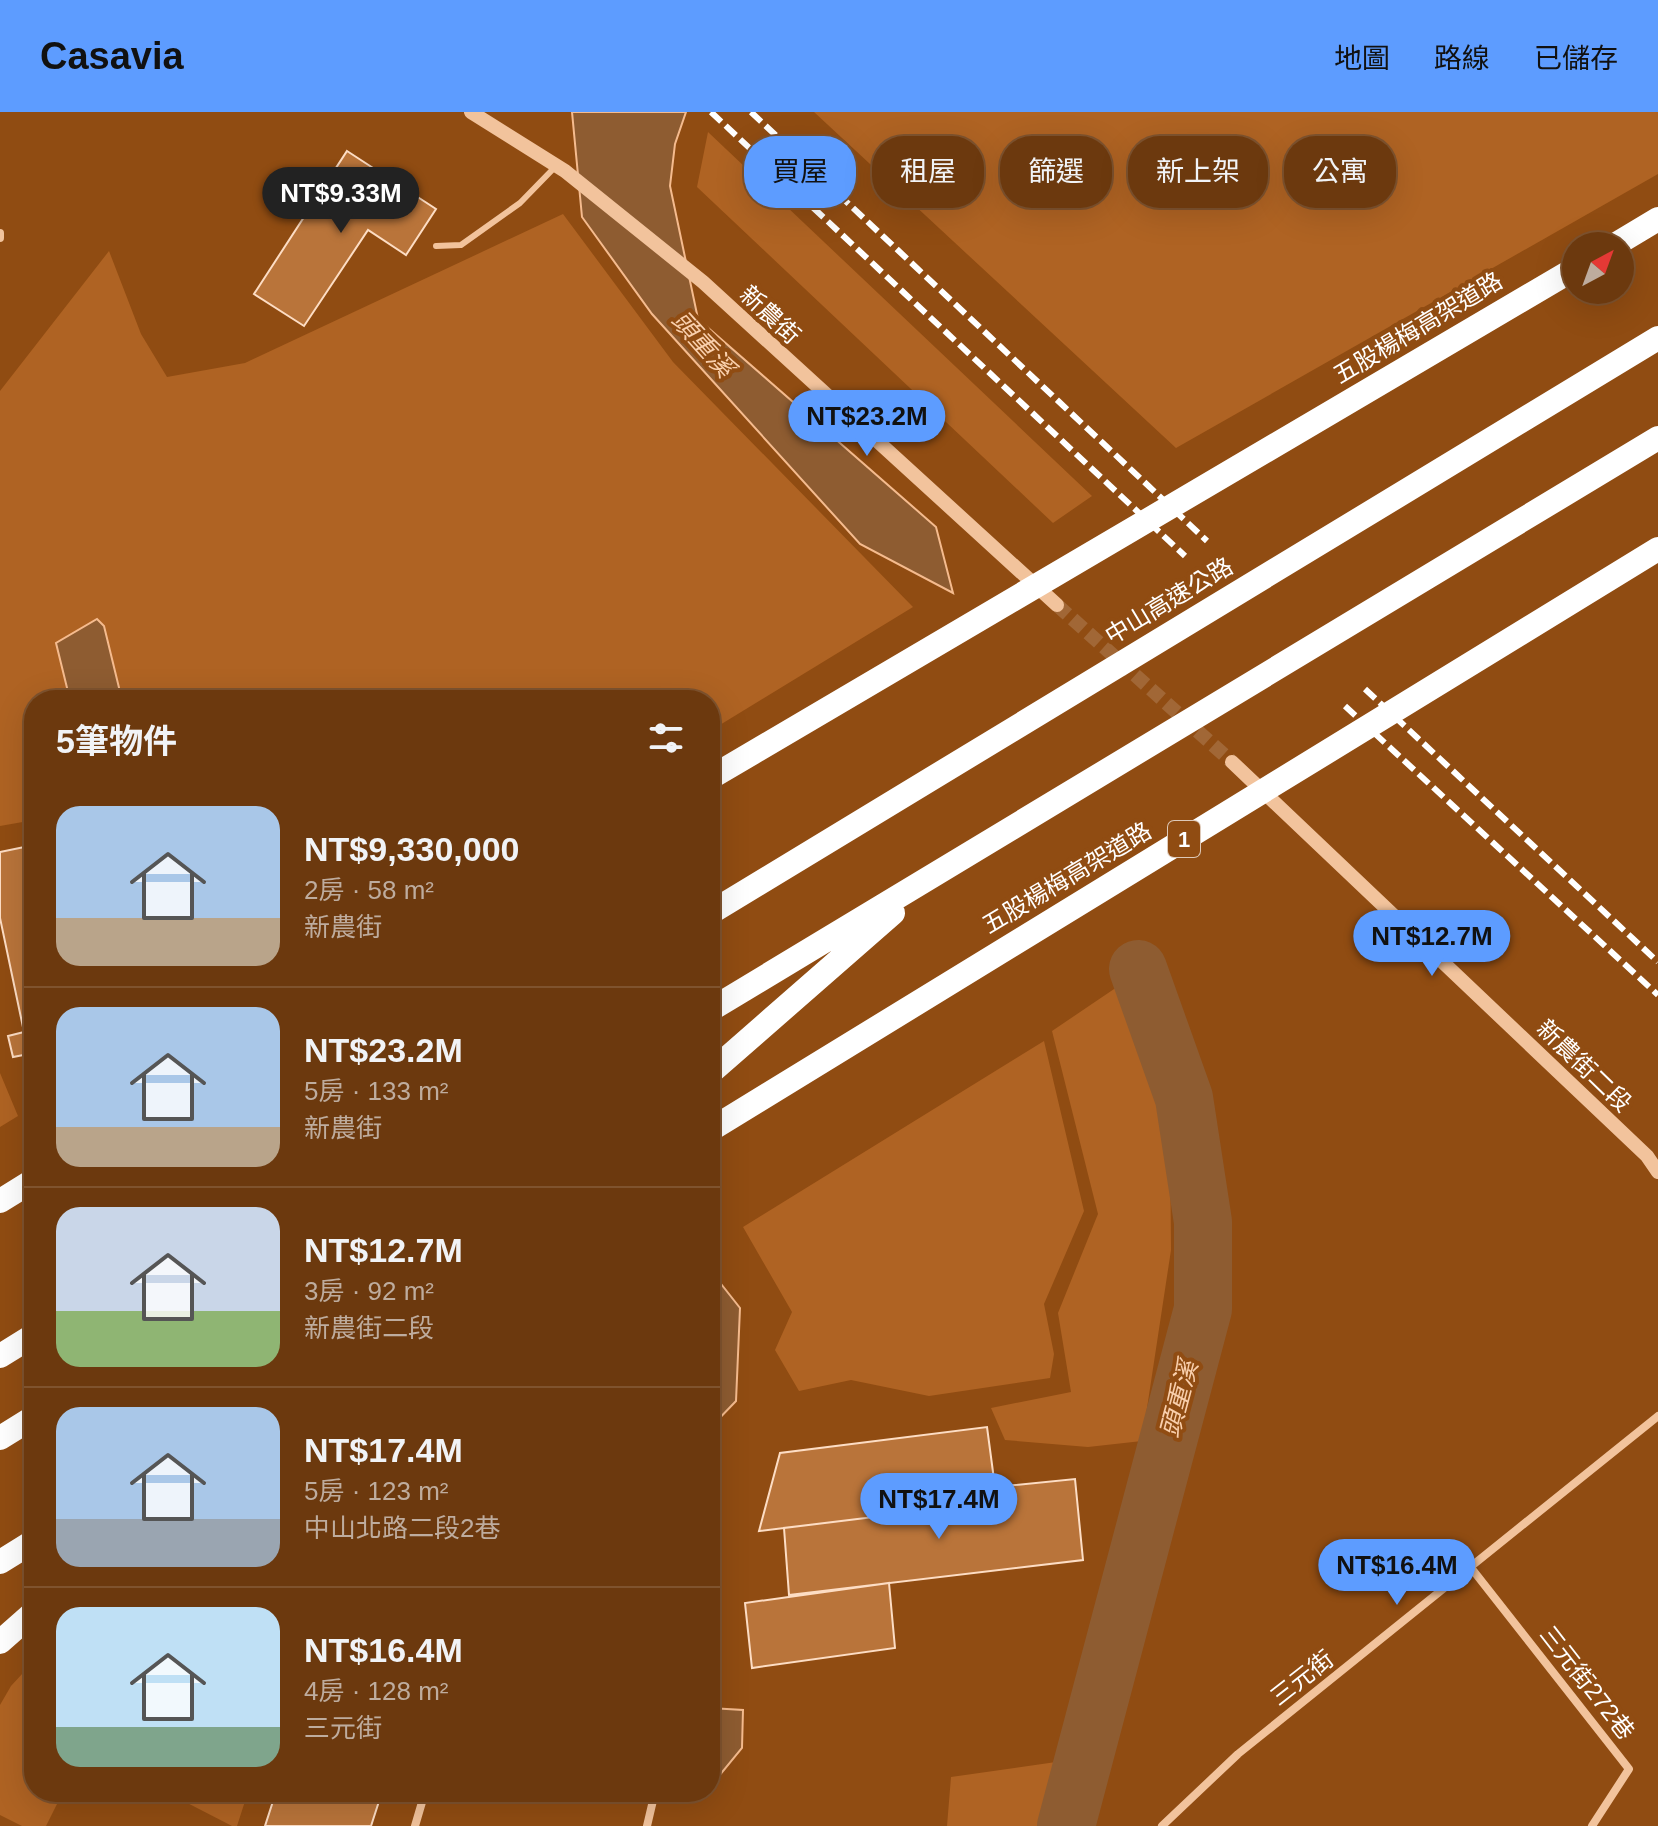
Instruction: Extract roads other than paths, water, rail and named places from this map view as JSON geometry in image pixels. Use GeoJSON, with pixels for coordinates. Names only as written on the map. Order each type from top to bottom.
{"type":"FeatureCollection","features":[{"type":"Feature","properties":{"kind":"highway"},"geometry":{"type":"LineString","coordinates":[[1634,233],[1658,219]]}},
{"type":"Feature","properties":{"kind":"highway","name":"五股楊梅高架道路"},"geometry":{"type":"LineString","coordinates":[[720,772],[1562,276]]}},
{"type":"Feature","properties":{"kind":"highway","name":"中山高速公路"},"geometry":{"type":"LineString","coordinates":[[720,905],[1658,338]]}},
{"type":"Feature","properties":{"kind":"highway"},"geometry":{"type":"LineString","coordinates":[[720,1004],[1658,438]]}},
{"type":"Feature","properties":{"kind":"highway","name":"五股楊梅高架道路"},"geometry":{"type":"LineString","coordinates":[[720,1124],[1658,549]]}},
{"type":"Feature","properties":{"kind":"highway"},"geometry":{"type":"LineString","coordinates":[[720,1064],[940,872]]}},
{"type":"Feature","properties":{"kind":"highway"},"geometry":{"type":"LineString","coordinates":[[0,1199],[24,1188]]}},
{"type":"Feature","properties":{"kind":"highway"},"geometry":{"type":"LineString","coordinates":[[0,1356],[24,1341]]}},
{"type":"Feature","properties":{"kind":"highway"},"geometry":{"type":"LineString","coordinates":[[0,1438],[24,1423]]}},
{"type":"Feature","properties":{"kind":"highway"},"geometry":{"type":"LineString","coordinates":[[0,1562],[24,1547]]}},
{"type":"Feature","properties":{"kind":"highway"},"geometry":{"type":"LineString","coordinates":[[0,1642],[24,1621]]}},
{"type":"Feature","properties":{"kind":"street","name":"新農街"},"geometry":{"type":"LineString","coordinates":[[471,112],[561,169],[703,282],[1057,605]]}},
{"type":"Feature","properties":{"kind":"street","name":"新農街二段"},"geometry":{"type":"LineString","coordinates":[[1232,762],[1647,1156],[1658,1172]]}},
{"type":"Feature","properties":{"kind":"street","name":"三元街"},"geometry":{"type":"LineString","coordinates":[[1162,1826],[1238,1754],[1472,1569],[1658,1416]]}},
{"type":"Feature","properties":{"kind":"street","name":"三元街272巷"},"geometry":{"type":"LineString","coordinates":[[1472,1569],[1629,1769],[1592,1826]]}},
{"type":"Feature","properties":{"kind":"street"},"geometry":{"type":"LineString","coordinates":[[415,1826],[422,1802]]}},
{"type":"Feature","properties":{"kind":"street"},"geometry":{"type":"LineString","coordinates":[[647,1826],[653,1802]]}},
{"type":"Feature","properties":{"kind":"lane"},"geometry":{"type":"LineString","coordinates":[[436,246],[461,245],[561,169]]}},
{"type":"Feature","properties":{"kind":"water"},"geometry":{"type":"Polygon","coordinates":[[[572,112],[686,112],[675,144],[670,186],[698,319],[936,527],[953,593],[860,544],[652,314],[582,217],[572,112]]]}},
{"type":"Feature","properties":{"kind":"water"},"geometry":{"type":"Polygon","coordinates":[[[97,619],[104,626],[120,690],[68,690],[56,643],[97,619]]]}},
{"type":"Feature","properties":{"kind":"water"},"geometry":{"type":"Polygon","coordinates":[[[720,1283],[740,1308],[736,1401],[720,1418],[720,1283]]]}},
{"type":"Feature","properties":{"kind":"water"},"geometry":{"type":"Polygon","coordinates":[[[720,1709],[743,1710],[742,1748],[720,1775],[720,1709]]]}},
{"type":"Feature","properties":{"kind":"waterway","name":"頭重溪"},"geometry":{"type":"LineString","coordinates":[[1066,1826],[1203,1309],[1203,1222],[1184,1098],[1138,969]]}},
{"type":"Feature","properties":{"kind":"tunnel"},"geometry":{"type":"LineString","coordinates":[[1057,605],[1232,762]]}},
{"type":"Feature","properties":{"kind":"railway"},"geometry":{"type":"LineString","coordinates":[[711,112],[1185,556]]}},
{"type":"Feature","properties":{"kind":"railway"},"geometry":{"type":"LineString","coordinates":[[751,112],[1207,541]]}},
{"type":"Feature","properties":{"kind":"railway"},"geometry":{"type":"LineString","coordinates":[[1365,689],[1658,962]]}},
{"type":"Feature","properties":{"kind":"railway"},"geometry":{"type":"LineString","coordinates":[[1345,706],[1658,995]]}}]}
